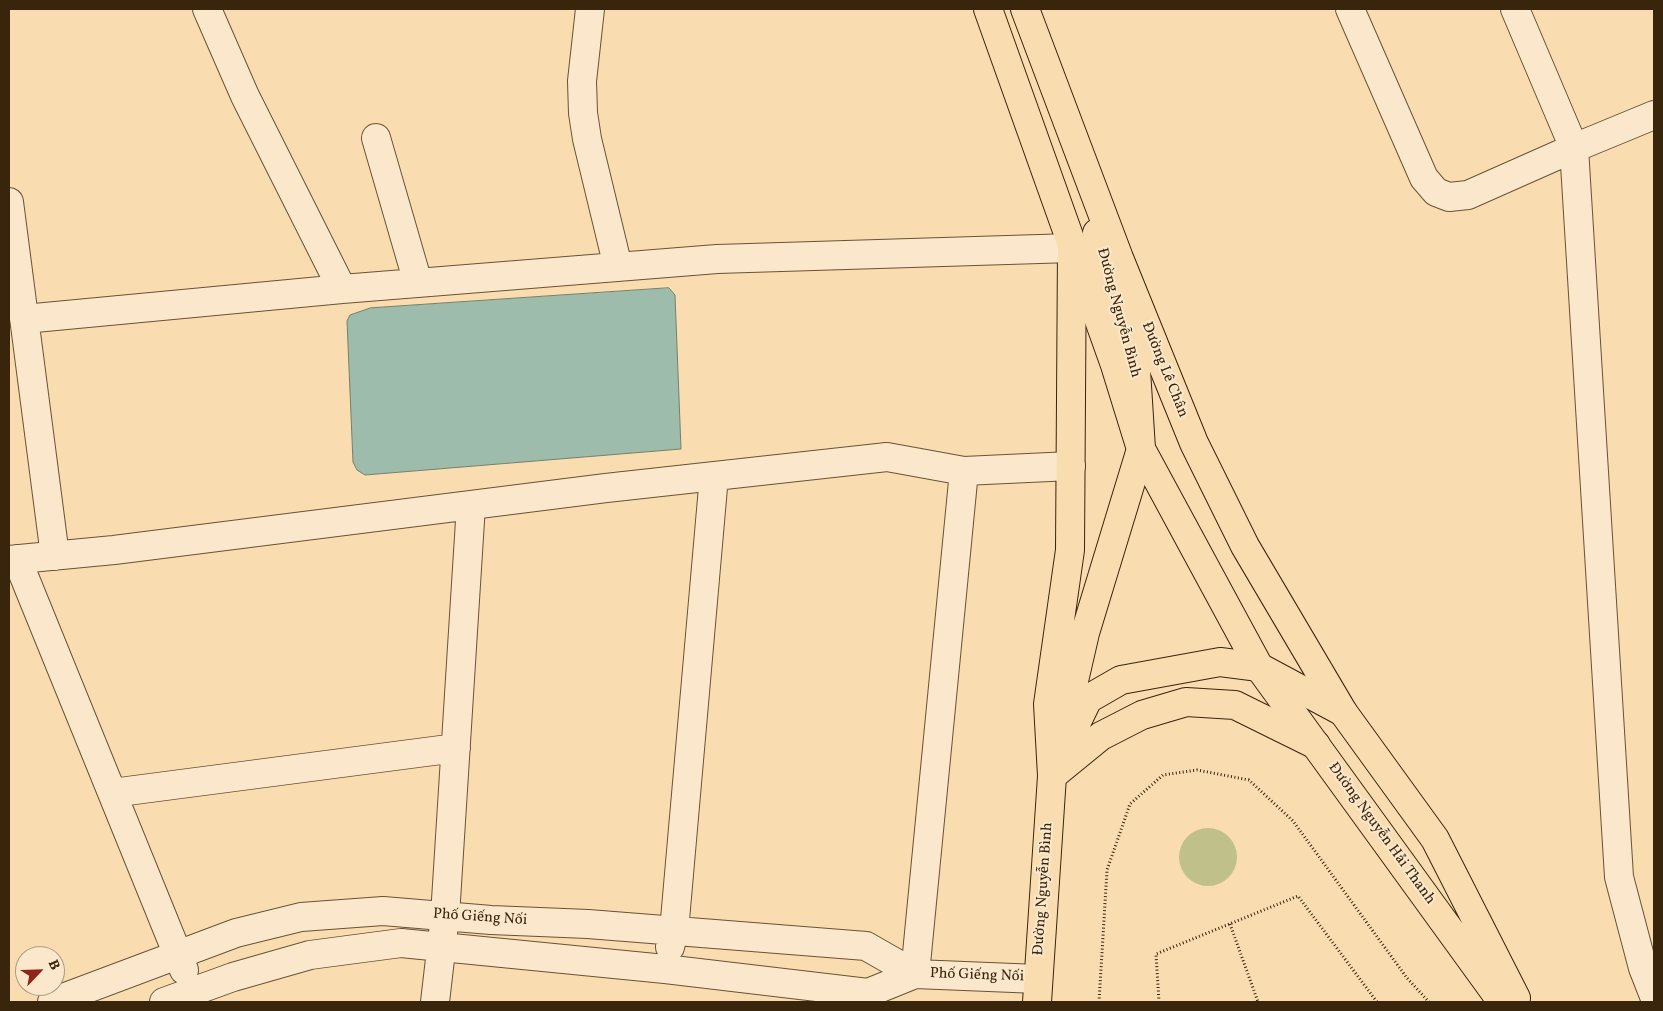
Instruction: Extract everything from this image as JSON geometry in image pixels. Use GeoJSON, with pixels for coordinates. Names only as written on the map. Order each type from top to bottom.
{"type":"FeatureCollection","features":[{"type":"Feature","properties":{"kind":"main road"},"geometry":{"type":"LineString","coordinates":[[988,9],[1115,365],[1141,449],[1259,667]]}},
{"type":"Feature","properties":{"kind":"main road","name":"Đường Nguyễn Bình"},"geometry":{"type":"LineString","coordinates":[[1028,19],[1115,290],[1136,370],[1141,449],[1085,634],[1052,776]]}},
{"type":"Feature","properties":{"kind":"main road","name":"Đường Lê Chân"},"geometry":{"type":"LineString","coordinates":[[1028,19],[1194,443],[1245,546],[1343,712]]}},
{"type":"Feature","properties":{"kind":"main road","name":"Đường Nguyễn Bình"},"geometry":{"type":"LineString","coordinates":[[1038,990],[1052,776],[1048,704],[1070,550],[1072,248]]}},
{"type":"Feature","properties":{"kind":"main road"},"geometry":{"type":"LineString","coordinates":[[1052,776],[1088,699],[1121,680],[1220,662],[1259,667],[1343,712],[1435,839],[1518,1002]]}},
{"type":"Feature","properties":{"kind":"main road","name":"Đường Nguyễn Hải Thanh"},"geometry":{"type":"LineString","coordinates":[[1259,667],[1502,1002]]}},
{"type":"Feature","properties":{"kind":"main road"},"geometry":{"type":"LineString","coordinates":[[1052,776],[1101,736],[1142,715],[1186,702],[1234,705],[1316,745]]}},
{"type":"Feature","properties":{"kind":"street"},"geometry":{"type":"LineString","coordinates":[[207,9],[245,96],[342,289]]}},
{"type":"Feature","properties":{"kind":"street"},"geometry":{"type":"LineString","coordinates":[[590,9],[582,81],[583,113],[587,139],[618,266]]}},
{"type":"Feature","properties":{"kind":"street"},"geometry":{"type":"LineString","coordinates":[[1350,9],[1424,178],[1436,192],[1449,197],[1468,194],[1654,115]]}},
{"type":"Feature","properties":{"kind":"street"},"geometry":{"type":"LineString","coordinates":[[1515,9],[1574,148],[1619,877],[1642,968],[1654,996]]}},
{"type":"Feature","properties":{"kind":"street"},"geometry":{"type":"LineString","coordinates":[[376,138],[418,283]]}},
{"type":"Feature","properties":{"kind":"street"},"geometry":{"type":"LineString","coordinates":[[9,202],[55,556]]}},
{"type":"Feature","properties":{"kind":"street"},"geometry":{"type":"LineString","coordinates":[[24,319],[342,289],[717,259],[1072,248]]}},
{"type":"Feature","properties":{"kind":"street"},"geometry":{"type":"LineString","coordinates":[[192,992],[112,793],[13,560],[114,550],[471,505],[886,457],[964,471],[1071,466]]}},
{"type":"Feature","properties":{"kind":"street"},"geometry":{"type":"LineString","coordinates":[[915,974],[964,471]]}},
{"type":"Feature","properties":{"kind":"street"},"geometry":{"type":"LineString","coordinates":[[665,969],[674,931],[714,476]]}},
{"type":"Feature","properties":{"kind":"street"},"geometry":{"type":"LineString","coordinates":[[435,1002],[445,916],[471,505]]}},
{"type":"Feature","properties":{"kind":"street"},"geometry":{"type":"LineString","coordinates":[[112,793],[456,748]]}},
{"type":"Feature","properties":{"kind":"street","name":"Phố Giếng Nối"},"geometry":{"type":"LineString","coordinates":[[52,1002],[236,932],[301,917],[383,911],[866,946],[915,974],[1038,990]]}},
{"type":"Feature","properties":{"kind":"street","name":"Phố Giếng Nối"},"geometry":{"type":"LineString","coordinates":[[164,1002],[234,977],[310,955],[401,943],[665,969],[868,993],[915,974]]}},
{"type":"Feature","properties":{"kind":"path"},"geometry":{"type":"LineString","coordinates":[[1099,1002],[1107,870],[1130,804],[1163,775],[1197,770],[1249,780],[1293,821],[1407,978],[1429,1002]]}},
{"type":"Feature","properties":{"kind":"path"},"geometry":{"type":"LineString","coordinates":[[1159,1002],[1156,954],[1298,896],[1377,1002]]}},
{"type":"Feature","properties":{"kind":"path"},"geometry":{"type":"LineString","coordinates":[[1230,924],[1258,1002]]}},
{"type":"Feature","properties":{"kind":"green space"},"geometry":{"type":"Polygon","coordinates":[[[1208,828],[1219,830],[1229,836],[1235,846],[1237,857],[1235,868],[1229,878],[1219,884],[1208,886],[1197,884],[1187,878],[1181,868],[1179,857],[1181,846],[1187,836],[1197,830],[1208,828]]]}},
{"type":"Feature","properties":{"kind":"shaded area"},"geometry":{"type":"Polygon","coordinates":[[[669,288],[675,295],[681,449],[365,475],[357,470],[353,462],[347,321],[350,315],[370,308],[669,288]]]}}]}
